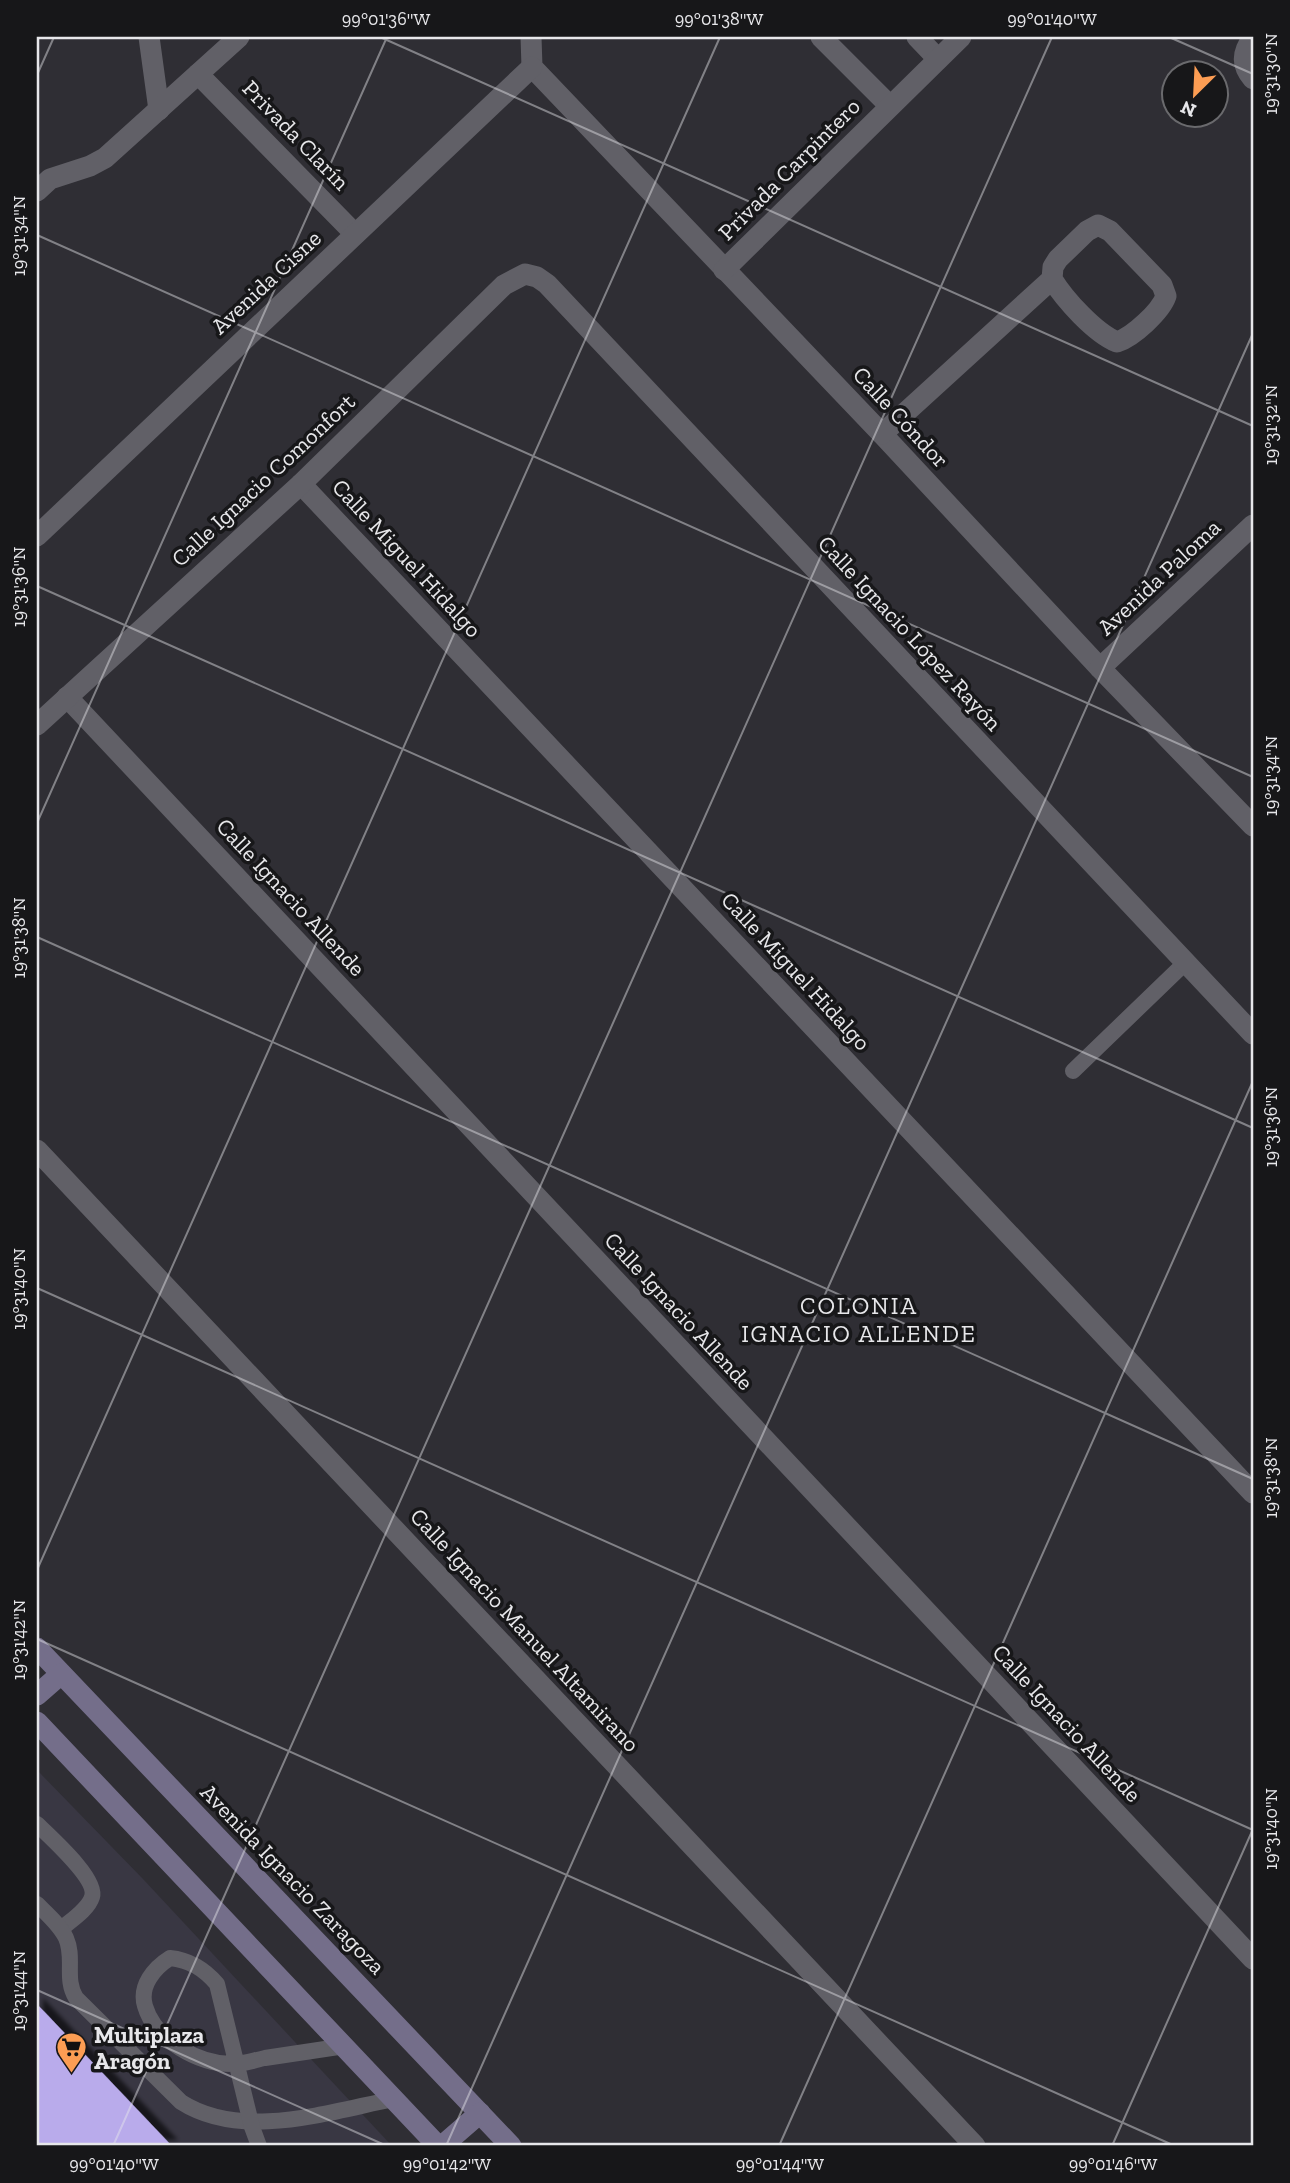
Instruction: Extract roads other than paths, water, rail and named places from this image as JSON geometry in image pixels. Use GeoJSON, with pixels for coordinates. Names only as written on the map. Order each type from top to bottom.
{"type":"FeatureCollection","features":[{"type":"Feature","properties":{"kind":"street"},"geometry":{"type":"LineString","coordinates":[[149,37],[159,110]]}},
{"type":"Feature","properties":{"kind":"street"},"geometry":{"type":"LineString","coordinates":[[37,191],[50,179],[90,166],[105,158],[239,37]]}},
{"type":"Feature","properties":{"kind":"street"},"geometry":{"type":"LineString","coordinates":[[531,37],[532,67]]}},
{"type":"Feature","properties":{"kind":"street","name":"Privada Carpintero"},"geometry":{"type":"LineString","coordinates":[[821,37],[890,106]]}},
{"type":"Feature","properties":{"kind":"street"},"geometry":{"type":"LineString","coordinates":[[917,37],[938,59]]}},
{"type":"Feature","properties":{"kind":"street","name":"Privada Carpintero"},"geometry":{"type":"LineString","coordinates":[[724,270],[961,37]]}},
{"type":"Feature","properties":{"kind":"street"},"geometry":{"type":"LineString","coordinates":[[1253,38],[1243,56],[1244,65],[1253,79]]}},
{"type":"Feature","properties":{"kind":"street","name":"Avenida Cisne"},"geometry":{"type":"LineString","coordinates":[[37,536],[532,67]]}},
{"type":"Feature","properties":{"kind":"street","name":"Calle Cóndor"},"geometry":{"type":"LineString","coordinates":[[532,67],[882,434],[1100,668],[1253,826]]}},
{"type":"Feature","properties":{"kind":"street","name":"Privada Clarín"},"geometry":{"type":"LineString","coordinates":[[198,74],[355,234]]}},
{"type":"Feature","properties":{"kind":"street"},"geometry":{"type":"LineString","coordinates":[[882,434],[1052,279],[1053,267],[1058,259],[1087,231],[1098,225],[1110,231],[1162,285],[1166,296],[1161,306],[1129,338],[1117,342],[1103,335],[1063,296],[1052,279]]}},
{"type":"Feature","properties":{"kind":"street","name":"Calle Ignacio Comonfort"},"geometry":{"type":"LineString","coordinates":[[37,725],[301,484],[503,285],[524,274]]}},
{"type":"Feature","properties":{"kind":"street","name":"Calle Ignacio López Rayón"},"geometry":{"type":"LineString","coordinates":[[524,274],[537,277],[547,284],[1253,1034]]}},
{"type":"Feature","properties":{"kind":"street","name":"Calle Miguel Hidalgo"},"geometry":{"type":"LineString","coordinates":[[301,484],[1253,1493]]}},
{"type":"Feature","properties":{"kind":"street","name":"Avenida Paloma"},"geometry":{"type":"LineString","coordinates":[[1100,668],[1253,525]]}},
{"type":"Feature","properties":{"kind":"street","name":"Calle Ignacio Allende"},"geometry":{"type":"LineString","coordinates":[[67,696],[1253,1959]]}},
{"type":"Feature","properties":{"kind":"street","name":"Calle Ignacio Manuel Altamirano"},"geometry":{"type":"LineString","coordinates":[[37,1150],[975,2146]]}},
{"type":"Feature","properties":{"kind":"street","name":"Avenida Ignacio Zaragoza"},"geometry":{"type":"LineString","coordinates":[[37,1648],[511,2146]]}},
{"type":"Feature","properties":{"kind":"street"},"geometry":{"type":"LineString","coordinates":[[37,1695],[61,1674]]}},
{"type":"Feature","properties":{"kind":"street"},"geometry":{"type":"LineString","coordinates":[[37,1722],[440,2146],[481,2113]]}},
{"type":"Feature","properties":{"kind":"lane"},"geometry":{"type":"LineString","coordinates":[[1073,1071],[1185,963]]}},
{"type":"Feature","properties":{"kind":"lane"},"geometry":{"type":"LineString","coordinates":[[37,1824],[89,1878],[93,1892],[89,1904],[61,1929]]}},
{"type":"Feature","properties":{"kind":"lane"},"geometry":{"type":"LineString","coordinates":[[37,1904],[61,1929],[68,1946],[69,1984],[76,1998],[181,2102],[197,2112],[219,2118],[278,2121],[394,2099]]}},
{"type":"Feature","properties":{"kind":"lane"},"geometry":{"type":"LineString","coordinates":[[259,2146],[251,2127],[217,1983],[209,1974],[183,1959],[170,1958],[153,1972],[145,1985],[143,1999],[148,2016],[157,2029],[169,2041],[216,2062],[234,2064],[345,2046]]}},
{"type":"Feature","properties":{"kind":"place","name":"Multiplaza Aragón"},"geometry":{"type":"Point","coordinates":[71,2075]}},
{"type":"Feature","properties":{"kind":"district","name":"COLONIA IGNACIO ALLENDE"},"geometry":{"type":"Point","coordinates":[859,1320]}}]}
